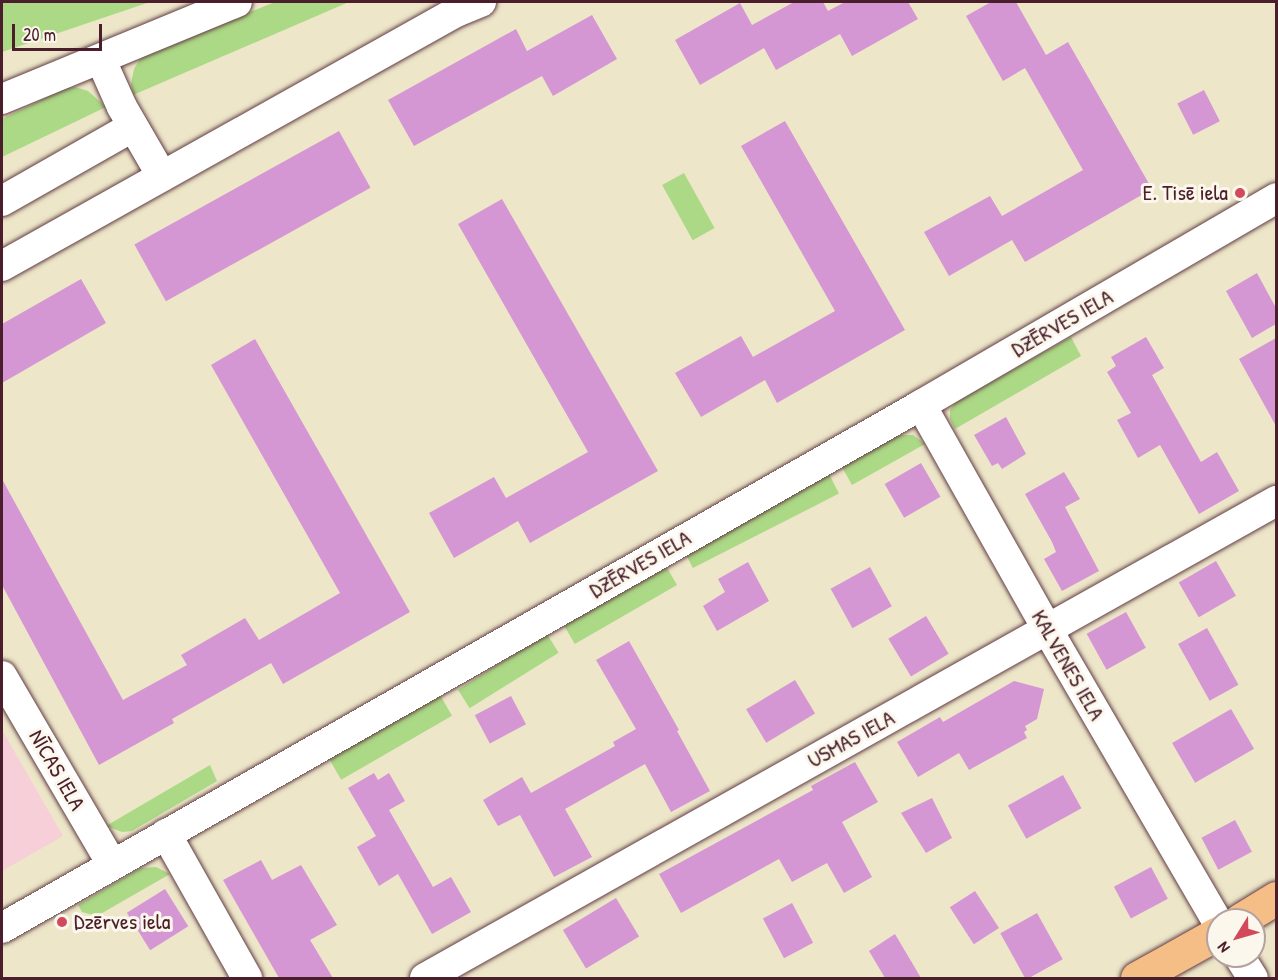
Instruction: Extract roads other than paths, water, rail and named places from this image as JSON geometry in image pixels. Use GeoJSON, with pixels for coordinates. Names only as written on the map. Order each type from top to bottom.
{"type":"FeatureCollection","features":[{"type":"Feature","properties":{"kind":"highway"},"geometry":{"type":"LineString","coordinates":[[1260,908],[1276,898]]}},
{"type":"Feature","properties":{"kind":"highway"},"geometry":{"type":"LineString","coordinates":[[1137,978],[1206,940]]}},
{"type":"Feature","properties":{"kind":"street"},"geometry":{"type":"LineString","coordinates":[[2,99],[237,2]]}},
{"type":"Feature","properties":{"kind":"street"},"geometry":{"type":"LineString","coordinates":[[2,266],[456,12],[481,2]]}},
{"type":"Feature","properties":{"kind":"street"},"geometry":{"type":"LineString","coordinates":[[101,60],[132,127],[162,176]]}},
{"type":"Feature","properties":{"kind":"street"},"geometry":{"type":"LineString","coordinates":[[2,201],[132,127]]}},
{"type":"Feature","properties":{"kind":"street","name":"DZĒRVES IELA"},"geometry":{"type":"LineString","coordinates":[[2,928],[921,405],[1276,198]]}},
{"type":"Feature","properties":{"kind":"street","name":"KALVENES IELA"},"geometry":{"type":"LineString","coordinates":[[921,405],[1047,629],[1210,908]]}},
{"type":"Feature","properties":{"kind":"street","name":"USMAS IELA"},"geometry":{"type":"LineString","coordinates":[[425,978],[1276,501]]}},
{"type":"Feature","properties":{"kind":"street","name":"NĪCAS IELA"},"geometry":{"type":"LineString","coordinates":[[2,676],[112,864]]}},
{"type":"Feature","properties":{"kind":"street"},"geometry":{"type":"LineString","coordinates":[[166,834],[247,978]]}},
{"type":"Feature","properties":{"kind":"place","name":"E. Tisē iela"},"geometry":{"type":"Point","coordinates":[1240,193]}},
{"type":"Feature","properties":{"kind":"place","name":"Dzērves iela"},"geometry":{"type":"Point","coordinates":[62,922]}}]}
